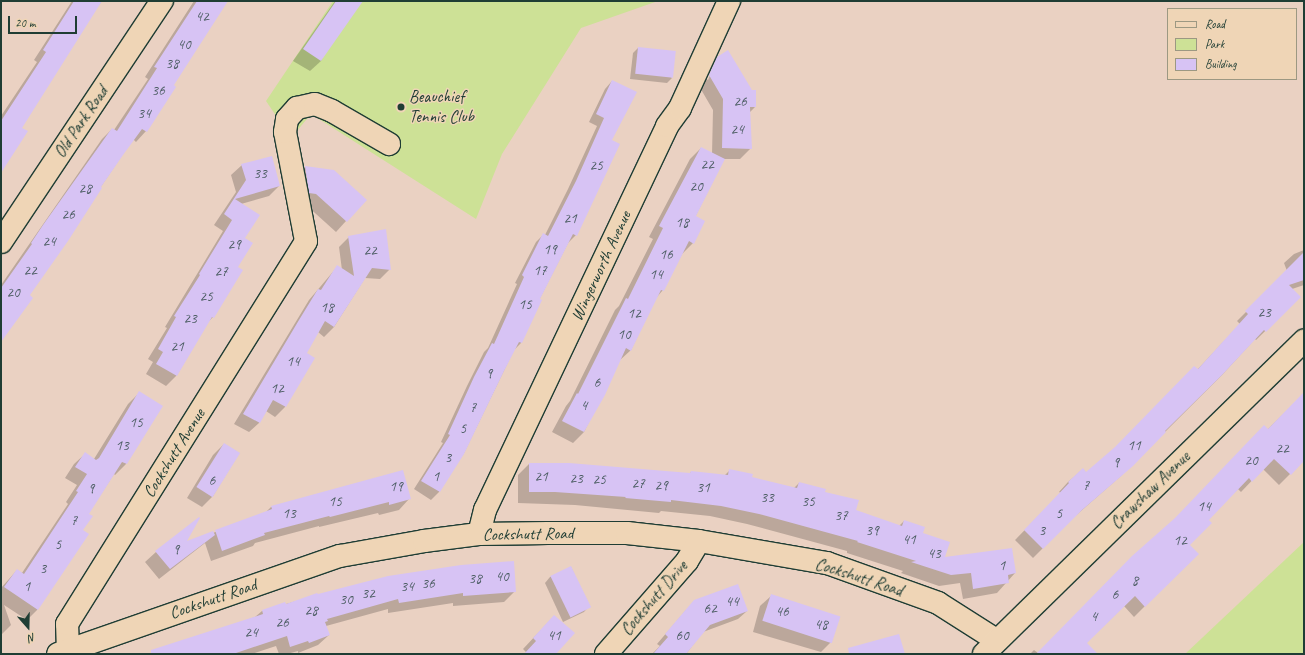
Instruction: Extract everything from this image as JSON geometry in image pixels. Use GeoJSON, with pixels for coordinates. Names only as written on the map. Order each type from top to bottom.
{"type":"FeatureCollection","features":[{"type":"Feature","properties":{"kind":"street","name":"Old Park Road"},"geometry":{"type":"LineString","coordinates":[[1,242],[162,1]]}},
{"type":"Feature","properties":{"kind":"street","name":"Wingerworth Avenue"},"geometry":{"type":"LineString","coordinates":[[479,534],[485,510],[667,126],[680,108],[729,1]]}},
{"type":"Feature","properties":{"kind":"street","name":"Cockshutt Avenue"},"geometry":{"type":"LineString","coordinates":[[63,652],[67,624],[306,240],[285,132],[287,119],[297,108],[315,104],[332,111],[390,144]]}},
{"type":"Feature","properties":{"kind":"street","name":"Crawshaw Avenue"},"geometry":{"type":"LineString","coordinates":[[990,647],[1304,341]]}},
{"type":"Feature","properties":{"kind":"street","name":"Cockshutt Road"},"geometry":{"type":"LineString","coordinates":[[63,652],[340,556],[424,541],[479,534],[627,533],[699,540],[827,563],[938,603],[990,647]]}},
{"type":"Feature","properties":{"kind":"street","name":"Cockshutt Drive"},"geometry":{"type":"LineString","coordinates":[[606,654],[687,561],[699,540]]}},
{"type":"Feature","properties":{"kind":"green space","name":"Beauchief Tennis Club"},"geometry":{"type":"Polygon","coordinates":[[[333,1],[658,1],[581,28],[502,154],[476,219],[311,114],[291,138],[266,101],[333,1]]]}},
{"type":"Feature","properties":{"kind":"green space"},"geometry":{"type":"Polygon","coordinates":[[[1304,542],[1304,654],[1185,654],[1304,542]]]}},
{"type":"Feature","properties":{"kind":"building"},"geometry":{"type":"Polygon","coordinates":[[[74,1],[102,1],[22,128],[28,131],[1,173],[1,121],[46,52],[43,50],[74,1]]]}},
{"type":"Feature","properties":{"kind":"building"},"geometry":{"type":"Polygon","coordinates":[[[197,1],[228,1],[174,85],[176,87],[147,132],[142,129],[123,155],[101,187],[102,188],[68,241],[30,295],[33,298],[1,342],[1,288],[32,244],[31,243],[43,225],[112,128],[117,131],[157,68],[154,67],[197,1]]]}},
{"type":"Feature","properties":{"kind":"building"},"geometry":{"type":"Polygon","coordinates":[[[336,1],[363,1],[321,61],[303,49],[336,1]]]}},
{"type":"Feature","properties":{"kind":"building"},"geometry":{"type":"Polygon","coordinates":[[[638,47],[676,51],[673,78],[635,74],[638,47]]]}},
{"type":"Feature","properties":{"kind":"building"},"geometry":{"type":"Polygon","coordinates":[[[728,50],[752,90],[756,90],[756,107],[750,107],[752,149],[722,148],[723,99],[709,75],[717,57],[728,50]]]}},
{"type":"Feature","properties":{"kind":"building"},"geometry":{"type":"Polygon","coordinates":[[[612,80],[637,92],[612,140],[620,144],[577,236],[573,234],[540,299],[542,300],[522,343],[519,342],[464,454],[440,492],[421,481],[450,435],[448,434],[474,377],[492,343],[494,344],[524,277],[522,275],[543,233],[548,236],[576,181],[604,118],[596,114],[612,80]]]}},
{"type":"Feature","properties":{"kind":"building"},"geometry":{"type":"Polygon","coordinates":[[[701,147],[725,159],[696,216],[705,221],[694,244],[689,241],[664,291],[661,290],[631,351],[626,348],[605,395],[584,432],[562,421],[577,393],[578,394],[626,298],[628,299],[663,228],[659,226],[701,147]]]}},
{"type":"Feature","properties":{"kind":"building"},"geometry":{"type":"Polygon","coordinates":[[[272,156],[280,186],[235,199],[260,215],[245,238],[253,243],[238,267],[243,270],[214,318],[212,317],[177,376],[156,364],[163,352],[158,349],[176,317],[174,316],[232,220],[224,214],[246,180],[241,164],[272,156]]]}},
{"type":"Feature","properties":{"kind":"building"},"geometry":{"type":"Polygon","coordinates":[[[305,166],[334,170],[367,200],[347,222],[316,194],[309,193],[305,166]]]}},
{"type":"Feature","properties":{"kind":"building"},"geometry":{"type":"Polygon","coordinates":[[[386,229],[391,270],[372,268],[334,327],[325,321],[307,353],[315,358],[286,407],[273,400],[260,423],[243,414],[318,289],[321,290],[337,265],[354,276],[348,236],[386,229]]]}},
{"type":"Feature","properties":{"kind":"building"},"geometry":{"type":"Polygon","coordinates":[[[1304,252],[1304,280],[1289,285],[1301,297],[1266,332],[1264,330],[1222,375],[1165,431],[1166,432],[1133,466],[1082,510],[1043,549],[1024,530],[1069,483],[1068,482],[1083,468],[1086,472],[1115,447],[1194,366],[1198,369],[1248,314],[1245,311],[1304,252]]]}},
{"type":"Feature","properties":{"kind":"building"},"geometry":{"type":"Polygon","coordinates":[[[139,391],[163,406],[127,464],[122,462],[89,514],[93,516],[83,530],[89,534],[38,610],[4,587],[17,569],[24,574],[78,492],[76,491],[87,474],[75,467],[85,452],[96,460],[99,458],[139,391]]]}},
{"type":"Feature","properties":{"kind":"building"},"geometry":{"type":"Polygon","coordinates":[[[1304,392],[1304,461],[1291,475],[1274,459],[1252,482],[1249,478],[1209,520],[1212,523],[1190,545],[1199,554],[1145,607],[1135,596],[1087,643],[1098,654],[1036,654],[1132,556],[1175,518],[1264,425],[1268,429],[1304,392]]]}},
{"type":"Feature","properties":{"kind":"building"},"geometry":{"type":"Polygon","coordinates":[[[224,443],[240,453],[213,497],[196,487],[224,443]]]}},
{"type":"Feature","properties":{"kind":"building"},"geometry":{"type":"Polygon","coordinates":[[[529,463],[569,463],[690,473],[691,471],[728,475],[729,469],[753,474],[752,477],[797,488],[799,482],[826,489],[825,492],[859,500],[856,510],[902,526],[904,520],[925,527],[923,533],[950,542],[945,557],[1012,548],[1016,573],[1008,575],[1009,583],[973,589],[971,573],[951,575],[911,562],[916,561],[857,542],[858,541],[759,514],[721,506],[671,500],[671,502],[555,492],[529,492],[529,463]]]}},
{"type":"Feature","properties":{"kind":"building"},"geometry":{"type":"Polygon","coordinates":[[[403,470],[411,499],[389,505],[389,502],[264,533],[265,535],[222,551],[215,530],[272,509],[271,506],[403,470]]]}},
{"type":"Feature","properties":{"kind":"building"},"geometry":{"type":"Polygon","coordinates":[[[199,517],[200,518],[187,541],[213,531],[215,535],[170,569],[155,551],[199,517]]]}},
{"type":"Feature","properties":{"kind":"building"},"geometry":{"type":"Polygon","coordinates":[[[514,561],[516,592],[463,596],[463,593],[399,603],[398,599],[327,619],[328,621],[325,622],[330,635],[309,643],[308,641],[290,647],[287,636],[233,654],[151,654],[151,650],[263,614],[262,610],[285,602],[286,604],[317,593],[318,594],[388,576],[461,565],[514,561]]]}},
{"type":"Feature","properties":{"kind":"building"},"geometry":{"type":"Polygon","coordinates":[[[571,566],[591,607],[570,617],[550,576],[571,566]]]}},
{"type":"Feature","properties":{"kind":"building"},"geometry":{"type":"Polygon","coordinates":[[[738,584],[748,611],[710,625],[686,654],[653,654],[668,637],[665,634],[694,600],[738,584]]]}},
{"type":"Feature","properties":{"kind":"building"},"geometry":{"type":"Polygon","coordinates":[[[771,594],[840,617],[832,643],[762,621],[771,594]]]}},
{"type":"Feature","properties":{"kind":"building"},"geometry":{"type":"Polygon","coordinates":[[[554,615],[575,633],[556,654],[524,654],[536,641],[533,638],[554,615]]]}},
{"type":"Feature","properties":{"kind":"building"},"geometry":{"type":"Polygon","coordinates":[[[899,634],[905,654],[849,654],[848,648],[899,634]]]}},
{"type":"Feature","properties":{"kind":"place","name":"Beauchief Tennis Club"},"geometry":{"type":"Point","coordinates":[401,107]}}]}
